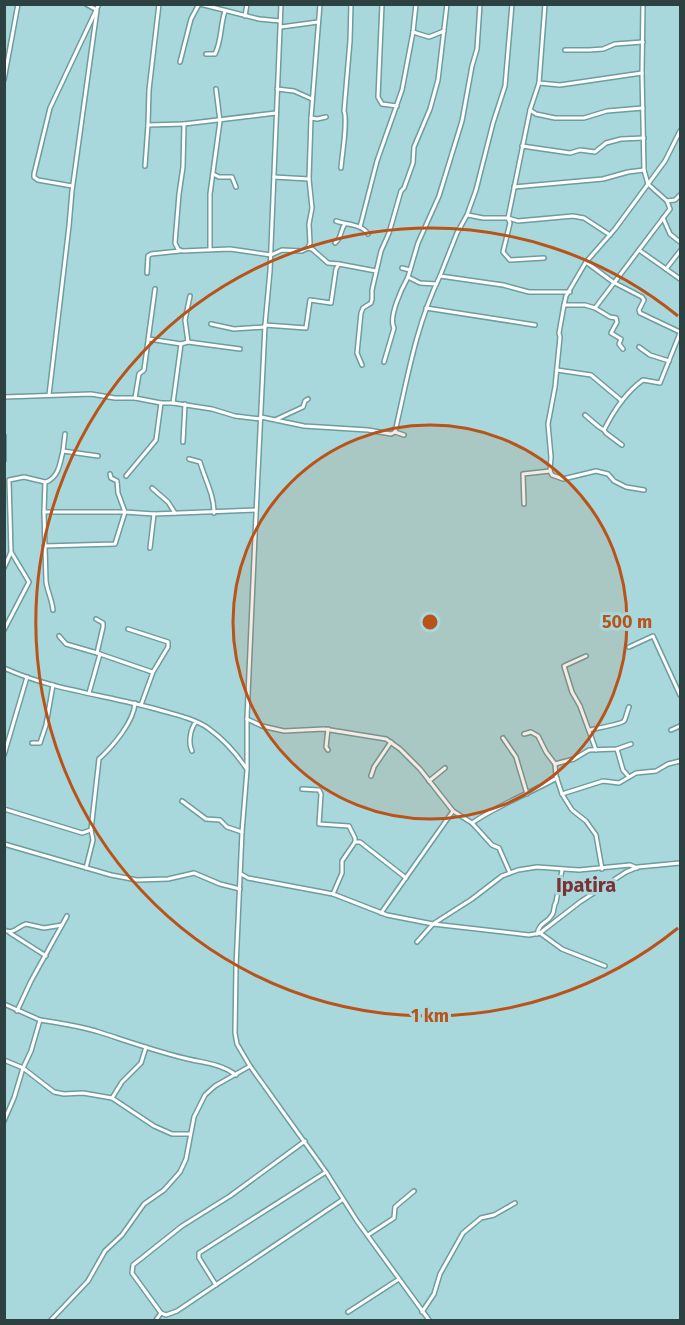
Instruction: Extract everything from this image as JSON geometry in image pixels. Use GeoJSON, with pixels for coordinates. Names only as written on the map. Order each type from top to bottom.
{"type":"FeatureCollection","features":[{"type":"Feature","properties":{"kind":"street"},"geometry":{"type":"LineString","coordinates":[[4,80],[18,4]]}},
{"type":"Feature","properties":{"kind":"street"},"geometry":{"type":"LineString","coordinates":[[86,4],[97,10]]}},
{"type":"Feature","properties":{"kind":"street"},"geometry":{"type":"LineString","coordinates":[[72,186],[38,180],[34,174],[50,108],[99,4]]}},
{"type":"Feature","properties":{"kind":"street"},"geometry":{"type":"LineString","coordinates":[[145,166],[149,90],[159,4]]}},
{"type":"Feature","properties":{"kind":"street"},"geometry":{"type":"LineString","coordinates":[[180,62],[191,19],[200,4],[245,16],[281,21]]}},
{"type":"Feature","properties":{"kind":"street"},"geometry":{"type":"LineString","coordinates":[[245,16],[247,4]]}},
{"type":"Feature","properties":{"kind":"street"},"geometry":{"type":"LineString","coordinates":[[281,4],[234,1019],[237,1044],[250,1066],[326,1172],[342,1200],[429,1320]]}},
{"type":"Feature","properties":{"kind":"street"},"geometry":{"type":"LineString","coordinates":[[147,273],[148,256],[151,254],[230,249],[271,255],[282,250],[302,251],[308,248],[312,208],[309,179],[311,118],[320,4]]}},
{"type":"Feature","properties":{"kind":"street"},"geometry":{"type":"LineString","coordinates":[[341,168],[342,141],[347,118],[344,111],[351,4]]}},
{"type":"Feature","properties":{"kind":"street"},"geometry":{"type":"LineString","coordinates":[[382,4],[378,97],[382,104],[397,106]]}},
{"type":"Feature","properties":{"kind":"street"},"geometry":{"type":"LineString","coordinates":[[360,227],[377,161],[402,90],[416,4]]}},
{"type":"Feature","properties":{"kind":"street"},"geometry":{"type":"LineString","coordinates":[[362,365],[357,354],[361,313],[363,308],[371,303],[376,271],[401,191],[413,163],[414,147],[430,109],[439,74],[447,4]]}},
{"type":"Feature","properties":{"kind":"street"},"geometry":{"type":"LineString","coordinates":[[384,362],[394,328],[391,323],[392,314],[408,277],[418,243],[439,196],[462,121],[477,49],[480,4]]}},
{"type":"Feature","properties":{"kind":"street"},"geometry":{"type":"LineString","coordinates":[[395,432],[426,308],[457,233],[467,215],[480,178],[492,123],[505,86],[512,4]]}},
{"type":"Feature","properties":{"kind":"street"},"geometry":{"type":"LineString","coordinates":[[544,258],[510,260],[503,252],[522,146],[539,83],[545,4]]}},
{"type":"Feature","properties":{"kind":"street"},"geometry":{"type":"LineString","coordinates":[[595,308],[670,209],[667,201],[648,184],[644,170],[643,4]]}},
{"type":"Feature","properties":{"kind":"street"},"geometry":{"type":"LineString","coordinates":[[49,395],[72,186],[97,10]]}},
{"type":"Feature","properties":{"kind":"street"},"geometry":{"type":"LineString","coordinates":[[206,54],[215,54],[220,44],[221,24],[225,11]]}},
{"type":"Feature","properties":{"kind":"street"},"geometry":{"type":"LineString","coordinates":[[280,27],[318,22]]}},
{"type":"Feature","properties":{"kind":"street"},"geometry":{"type":"LineString","coordinates":[[413,32],[429,37],[444,31]]}},
{"type":"Feature","properties":{"kind":"street"},"geometry":{"type":"LineString","coordinates":[[565,50],[603,49],[615,44],[643,42]]}},
{"type":"Feature","properties":{"kind":"street"},"geometry":{"type":"LineString","coordinates":[[4,51],[10,52]]}},
{"type":"Feature","properties":{"kind":"street"},"geometry":{"type":"LineString","coordinates":[[539,83],[560,85],[642,72]]}},
{"type":"Feature","properties":{"kind":"street"},"geometry":{"type":"LineString","coordinates":[[210,249],[210,194],[220,121],[216,89]]}},
{"type":"Feature","properties":{"kind":"street"},"geometry":{"type":"LineString","coordinates":[[277,89],[294,91],[312,99]]}},
{"type":"Feature","properties":{"kind":"street"},"geometry":{"type":"LineString","coordinates":[[530,110],[536,114],[555,118],[584,118],[607,111],[643,108]]}},
{"type":"Feature","properties":{"kind":"street"},"geometry":{"type":"LineString","coordinates":[[148,125],[220,121],[276,112]]}},
{"type":"Feature","properties":{"kind":"street"},"geometry":{"type":"LineString","coordinates":[[311,118],[326,117]]}},
{"type":"Feature","properties":{"kind":"street"},"geometry":{"type":"LineString","coordinates":[[182,251],[175,243],[178,194],[183,167],[184,124]]}},
{"type":"Feature","properties":{"kind":"street"},"geometry":{"type":"LineString","coordinates":[[549,471],[551,457],[548,424],[566,296],[586,262],[610,235],[665,161],[681,131]]}},
{"type":"Feature","properties":{"kind":"street"},"geometry":{"type":"LineString","coordinates":[[522,146],[570,153],[580,150],[595,152],[606,143],[621,139],[644,138]]}},
{"type":"Feature","properties":{"kind":"street"},"geometry":{"type":"LineString","coordinates":[[514,187],[603,179],[644,170]]}},
{"type":"Feature","properties":{"kind":"street"},"geometry":{"type":"LineString","coordinates":[[212,172],[214,176],[232,177],[236,187]]}},
{"type":"Feature","properties":{"kind":"street"},"geometry":{"type":"LineString","coordinates":[[274,177],[309,179]]}},
{"type":"Feature","properties":{"kind":"street"},"geometry":{"type":"LineString","coordinates":[[667,201],[675,200],[681,195]]}},
{"type":"Feature","properties":{"kind":"street"},"geometry":{"type":"LineString","coordinates":[[467,215],[518,220],[579,217],[610,235]]}},
{"type":"Feature","properties":{"kind":"street"},"geometry":{"type":"LineString","coordinates":[[663,218],[670,234],[681,242]]}},
{"type":"Feature","properties":{"kind":"street"},"geometry":{"type":"LineString","coordinates":[[336,221],[365,229],[368,234]]}},
{"type":"Feature","properties":{"kind":"street"},"geometry":{"type":"LineString","coordinates":[[335,243],[341,236],[341,229],[345,224]]}},
{"type":"Feature","properties":{"kind":"street"},"geometry":{"type":"LineString","coordinates":[[308,248],[328,263],[376,271]]}},
{"type":"Feature","properties":{"kind":"street"},"geometry":{"type":"LineString","coordinates":[[639,250],[681,279]]}},
{"type":"Feature","properties":{"kind":"street"},"geometry":{"type":"LineString","coordinates":[[666,269],[681,251]]}},
{"type":"Feature","properties":{"kind":"street"},"geometry":{"type":"LineString","coordinates":[[586,262],[613,282],[644,298],[640,313],[681,332],[660,383],[643,380],[636,385],[622,401],[604,430]]}},
{"type":"Feature","properties":{"kind":"street"},"geometry":{"type":"LineString","coordinates":[[211,324],[234,329],[265,326],[306,328],[310,300],[331,303],[336,269],[339,264]]}},
{"type":"Feature","properties":{"kind":"street"},"geometry":{"type":"LineString","coordinates":[[402,268],[410,270]]}},
{"type":"Feature","properties":{"kind":"street"},"geometry":{"type":"LineString","coordinates":[[440,276],[529,291],[570,292]]}},
{"type":"Feature","properties":{"kind":"street"},"geometry":{"type":"LineString","coordinates":[[408,277],[420,282],[436,284]]}},
{"type":"Feature","properties":{"kind":"street"},"geometry":{"type":"LineString","coordinates":[[135,398],[139,374],[144,370],[155,289]]}},
{"type":"Feature","properties":{"kind":"street"},"geometry":{"type":"LineString","coordinates":[[188,342],[185,320],[190,296]]}},
{"type":"Feature","properties":{"kind":"street"},"geometry":{"type":"LineString","coordinates":[[564,305],[585,305],[616,318],[617,322],[611,333],[621,339],[619,344],[623,349]]}},
{"type":"Feature","properties":{"kind":"street"},"geometry":{"type":"LineString","coordinates":[[426,308],[536,325]]}},
{"type":"Feature","properties":{"kind":"street"},"geometry":{"type":"LineString","coordinates":[[149,339],[240,349]]}},
{"type":"Feature","properties":{"kind":"street"},"geometry":{"type":"LineString","coordinates":[[173,403],[181,344]]}},
{"type":"Feature","properties":{"kind":"street"},"geometry":{"type":"LineString","coordinates":[[639,347],[650,355],[669,360]]}},
{"type":"Feature","properties":{"kind":"street"},"geometry":{"type":"LineString","coordinates":[[557,370],[591,375],[622,401]]}},
{"type":"Feature","properties":{"kind":"street"},"geometry":{"type":"LineString","coordinates":[[4,397],[91,394],[115,398],[135,398],[161,403],[185,404],[235,416],[277,420],[286,424],[368,430],[391,434],[395,432],[404,435]]}},
{"type":"Feature","properties":{"kind":"street"},"geometry":{"type":"LineString","coordinates":[[277,420],[303,407],[308,399]]}},
{"type":"Feature","properties":{"kind":"street"},"geometry":{"type":"LineString","coordinates":[[126,476],[156,440],[161,403]]}},
{"type":"Feature","properties":{"kind":"street"},"geometry":{"type":"LineString","coordinates":[[183,442],[185,404]]}},
{"type":"Feature","properties":{"kind":"street"},"geometry":{"type":"LineString","coordinates":[[585,415],[622,445]]}},
{"type":"Feature","properties":{"kind":"street"},"geometry":{"type":"LineString","coordinates":[[4,568],[11,552],[7,480],[24,477],[45,482],[52,480],[57,473],[65,434]]}},
{"type":"Feature","properties":{"kind":"street"},"geometry":{"type":"LineString","coordinates":[[4,436],[4,460]]}},
{"type":"Feature","properties":{"kind":"street"},"geometry":{"type":"LineString","coordinates":[[63,451],[98,456]]}},
{"type":"Feature","properties":{"kind":"street"},"geometry":{"type":"LineString","coordinates":[[189,459],[200,462],[208,479],[209,490],[214,497],[214,513]]}},
{"type":"Feature","properties":{"kind":"street"},"geometry":{"type":"LineString","coordinates":[[549,471],[552,475],[563,479],[596,471],[608,474],[614,481],[626,487],[644,490]]}},
{"type":"Feature","properties":{"kind":"street"},"geometry":{"type":"LineString","coordinates":[[524,504],[523,474],[549,471]]}},
{"type":"Feature","properties":{"kind":"street"},"geometry":{"type":"LineString","coordinates":[[44,546],[115,544],[125,512],[118,493],[117,481],[111,478],[110,474]]}},
{"type":"Feature","properties":{"kind":"street"},"geometry":{"type":"LineString","coordinates":[[45,482],[46,581],[52,598],[53,610]]}},
{"type":"Feature","properties":{"kind":"street"},"geometry":{"type":"LineString","coordinates":[[152,488],[168,502],[176,514]]}},
{"type":"Feature","properties":{"kind":"street"},"geometry":{"type":"LineString","coordinates":[[44,512],[176,514],[256,510]]}},
{"type":"Feature","properties":{"kind":"street"},"geometry":{"type":"LineString","coordinates":[[150,548],[154,514]]}},
{"type":"Feature","properties":{"kind":"street"},"geometry":{"type":"LineString","coordinates":[[4,630],[29,582],[11,552]]}},
{"type":"Feature","properties":{"kind":"street"},"geometry":{"type":"LineString","coordinates":[[88,693],[103,627],[103,623],[96,619]]}},
{"type":"Feature","properties":{"kind":"street"},"geometry":{"type":"LineString","coordinates":[[128,629],[168,642],[168,647],[153,672],[141,705]]}},
{"type":"Feature","properties":{"kind":"street"},"geometry":{"type":"LineString","coordinates":[[59,636],[66,644],[153,672]]}},
{"type":"Feature","properties":{"kind":"street"},"geometry":{"type":"LineString","coordinates":[[629,647],[653,636],[681,695]]}},
{"type":"Feature","properties":{"kind":"street"},"geometry":{"type":"LineString","coordinates":[[586,656],[564,666],[596,750]]}},
{"type":"Feature","properties":{"kind":"street"},"geometry":{"type":"LineString","coordinates":[[4,668],[53,685],[135,703],[196,722],[228,746],[247,770]]}},
{"type":"Feature","properties":{"kind":"street"},"geometry":{"type":"LineString","coordinates":[[4,755],[27,677]]}},
{"type":"Feature","properties":{"kind":"street"},"geometry":{"type":"LineString","coordinates":[[32,743],[40,743],[46,725],[53,685]]}},
{"type":"Feature","properties":{"kind":"street"},"geometry":{"type":"LineString","coordinates":[[86,868],[93,840],[91,830],[99,759],[112,747],[132,716],[135,703]]}},
{"type":"Feature","properties":{"kind":"street"},"geometry":{"type":"LineString","coordinates":[[589,730],[620,723],[624,720],[629,707]]}},
{"type":"Feature","properties":{"kind":"street"},"geometry":{"type":"LineString","coordinates":[[247,718],[262,726],[284,731],[328,729],[386,739],[407,755],[453,811],[472,823],[492,845],[498,848],[510,873]]}},
{"type":"Feature","properties":{"kind":"street"},"geometry":{"type":"LineString","coordinates":[[192,751],[191,736],[193,725],[196,722]]}},
{"type":"Feature","properties":{"kind":"street"},"geometry":{"type":"LineString","coordinates":[[671,730],[681,726]]}},
{"type":"Feature","properties":{"kind":"street"},"geometry":{"type":"LineString","coordinates":[[328,729],[326,747],[328,750]]}},
{"type":"Feature","properties":{"kind":"street"},"geometry":{"type":"LineString","coordinates":[[524,734],[531,732],[538,736],[555,764],[556,778],[562,794],[596,835],[602,868]]}},
{"type":"Feature","properties":{"kind":"street"},"geometry":{"type":"LineString","coordinates":[[503,738],[516,757],[527,794]]}},
{"type":"Feature","properties":{"kind":"street"},"geometry":{"type":"LineString","coordinates":[[371,776],[374,767],[391,742]]}},
{"type":"Feature","properties":{"kind":"street"},"geometry":{"type":"LineString","coordinates":[[555,764],[574,759],[589,750],[617,749],[632,744]]}},
{"type":"Feature","properties":{"kind":"street"},"geometry":{"type":"LineString","coordinates":[[617,749],[623,770],[629,777]]}},
{"type":"Feature","properties":{"kind":"street"},"geometry":{"type":"LineString","coordinates":[[562,794],[603,781],[619,783],[645,771],[656,771],[668,764],[681,761]]}},
{"type":"Feature","properties":{"kind":"street"},"geometry":{"type":"LineString","coordinates":[[429,781],[445,768]]}},
{"type":"Feature","properties":{"kind":"street"},"geometry":{"type":"LineString","coordinates":[[472,823],[492,809],[556,778]]}},
{"type":"Feature","properties":{"kind":"street"},"geometry":{"type":"LineString","coordinates":[[302,789],[319,790],[321,797],[319,824],[349,826],[352,829],[355,842],[342,861],[342,873],[333,894]]}},
{"type":"Feature","properties":{"kind":"street"},"geometry":{"type":"LineString","coordinates":[[182,801],[206,819],[220,820],[227,826],[242,832]]}},
{"type":"Feature","properties":{"kind":"street"},"geometry":{"type":"LineString","coordinates":[[4,809],[82,833],[91,830]]}},
{"type":"Feature","properties":{"kind":"street"},"geometry":{"type":"LineString","coordinates":[[381,913],[453,811]]}},
{"type":"Feature","properties":{"kind":"street"},"geometry":{"type":"LineString","coordinates":[[355,842],[360,843],[406,878]]}},
{"type":"Feature","properties":{"kind":"street"},"geometry":{"type":"LineString","coordinates":[[4,844],[137,880],[168,879],[194,873],[220,884],[240,889]]}},
{"type":"Feature","properties":{"kind":"street"},"geometry":{"type":"LineString","coordinates":[[417,942],[433,924],[502,876],[510,873],[537,867],[579,870],[681,863]]}},
{"type":"Feature","properties":{"kind":"street"},"geometry":{"type":"LineString","coordinates":[[241,873],[248,878],[333,894],[381,913],[433,924],[521,935],[538,934],[588,897],[635,867]]}},
{"type":"Feature","properties":{"kind":"street"},"geometry":{"type":"LineString","coordinates":[[538,934],[542,923],[550,919],[554,913],[553,906],[556,902],[562,869]]}},
{"type":"Feature","properties":{"kind":"street"},"geometry":{"type":"LineString","coordinates":[[240,881],[248,878]]}},
{"type":"Feature","properties":{"kind":"street"},"geometry":{"type":"LineString","coordinates":[[17,1011],[67,916]]}},
{"type":"Feature","properties":{"kind":"street"},"geometry":{"type":"LineString","coordinates":[[6,931],[15,931],[26,924],[44,928],[62,925]]}},
{"type":"Feature","properties":{"kind":"street"},"geometry":{"type":"LineString","coordinates":[[6,931],[46,956]]}},
{"type":"Feature","properties":{"kind":"street"},"geometry":{"type":"LineString","coordinates":[[538,934],[562,949],[606,966]]}},
{"type":"Feature","properties":{"kind":"street"},"geometry":{"type":"LineString","coordinates":[[4,1004],[40,1020],[85,1029],[182,1058],[207,1061],[227,1068],[236,1075]]}},
{"type":"Feature","properties":{"kind":"street"},"geometry":{"type":"LineString","coordinates":[[4,1121],[31,1051],[40,1020]]}},
{"type":"Feature","properties":{"kind":"street"},"geometry":{"type":"LineString","coordinates":[[112,1098],[122,1082],[137,1068],[146,1047]]}},
{"type":"Feature","properties":{"kind":"street"},"geometry":{"type":"LineString","coordinates":[[4,1060],[23,1068],[54,1092],[83,1093],[112,1098],[154,1126],[172,1134],[189,1134]]}},
{"type":"Feature","properties":{"kind":"street"},"geometry":{"type":"LineString","coordinates":[[51,1320],[88,1281],[105,1251],[122,1235],[144,1204],[164,1190],[180,1172],[186,1159],[189,1134],[198,1105],[205,1095],[215,1086],[250,1066]]}},
{"type":"Feature","properties":{"kind":"street"},"geometry":{"type":"LineString","coordinates":[[304,1141],[230,1196],[182,1226],[133,1264],[132,1273],[161,1313],[166,1315],[177,1311],[342,1200]]}},
{"type":"Feature","properties":{"kind":"street"},"geometry":{"type":"LineString","coordinates":[[216,1285],[199,1258],[199,1253],[326,1172]]}},
{"type":"Feature","properties":{"kind":"street"},"geometry":{"type":"LineString","coordinates":[[368,1235],[394,1218],[394,1207],[414,1191]]}},
{"type":"Feature","properties":{"kind":"street"},"geometry":{"type":"LineString","coordinates":[[422,1312],[434,1294],[443,1268],[464,1233],[481,1218],[495,1215],[515,1203]]}},
{"type":"Feature","properties":{"kind":"street"},"geometry":{"type":"LineString","coordinates":[[348,1312],[399,1279]]}},
{"type":"Feature","properties":{"kind":"street"},"geometry":{"type":"LineString","coordinates":[[156,1320],[161,1313]]}},
{"type":"Feature","properties":{"kind":"district","name":"Ipatira"},"geometry":{"type":"Point","coordinates":[586,885]}}]}
